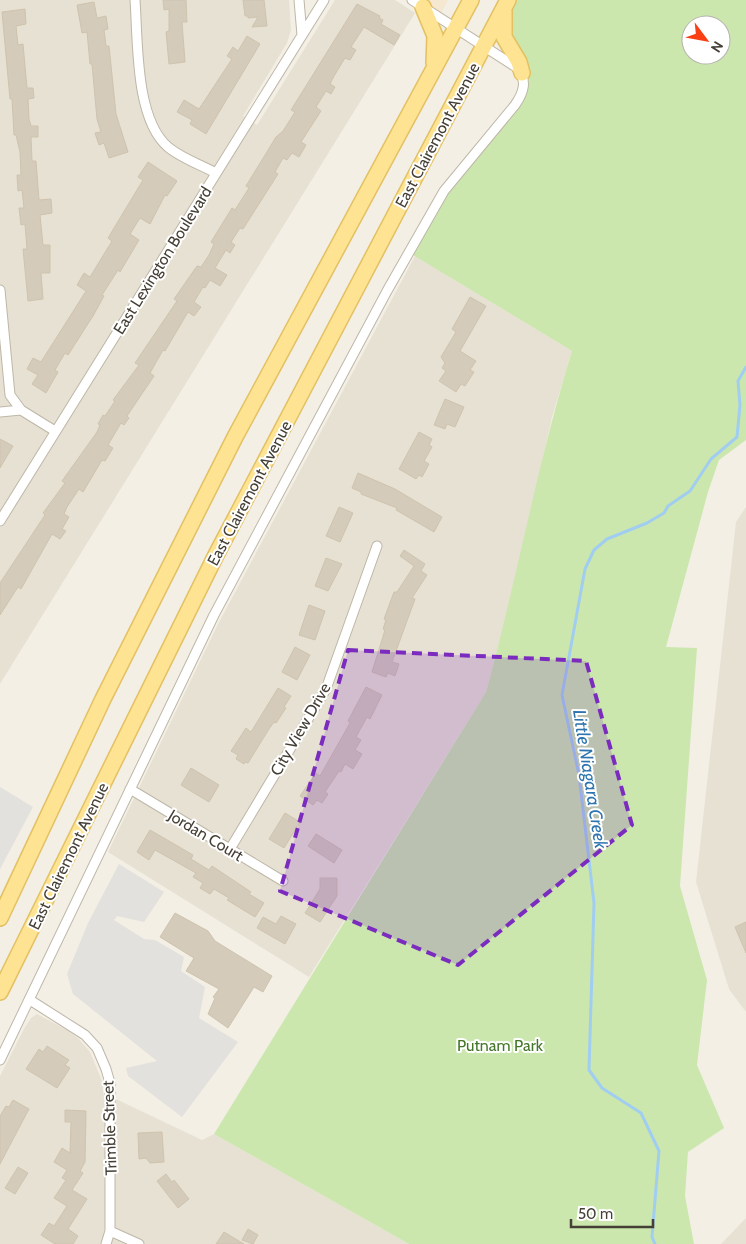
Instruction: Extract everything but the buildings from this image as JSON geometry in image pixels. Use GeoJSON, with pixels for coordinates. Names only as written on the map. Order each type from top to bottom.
{"type":"FeatureCollection","features":[{"type":"Feature","properties":{"kind":"main road","name":"East Clairemont Avenue"},"geometry":{"type":"LineString","coordinates":[[0,918],[103,699],[235,437],[471,0]]}},
{"type":"Feature","properties":{"kind":"main road"},"geometry":{"type":"LineString","coordinates":[[417,4],[435,36],[434,70]]}},
{"type":"Feature","properties":{"kind":"main road","name":"East Clairemont Avenue"},"geometry":{"type":"LineString","coordinates":[[0,992],[216,555],[506,4]]}},
{"type":"Feature","properties":{"kind":"main road"},"geometry":{"type":"LineString","coordinates":[[506,4],[504,37],[519,62],[522,73]]}},
{"type":"Feature","properties":{"kind":"street"},"geometry":{"type":"LineString","coordinates":[[135,0],[142,86],[150,122],[168,147],[216,174]]}},
{"type":"Feature","properties":{"kind":"street"},"geometry":{"type":"LineString","coordinates":[[299,0],[302,35]]}},
{"type":"Feature","properties":{"kind":"street","name":"East Lexington Boulevard"},"geometry":{"type":"LineString","coordinates":[[0,521],[324,0]]}},
{"type":"Feature","properties":{"kind":"street"},"geometry":{"type":"LineString","coordinates":[[0,1060],[130,789],[248,550],[387,291],[444,191],[519,99],[524,86],[522,73],[516,67],[417,4]]}},
{"type":"Feature","properties":{"kind":"street"},"geometry":{"type":"LineString","coordinates":[[0,290],[10,395],[21,410],[55,431]]}},
{"type":"Feature","properties":{"kind":"street"},"geometry":{"type":"LineString","coordinates":[[0,412],[21,410]]}},
{"type":"Feature","properties":{"kind":"street","name":"City View Drive"},"geometry":{"type":"LineString","coordinates":[[230,849],[326,689],[377,546]]}},
{"type":"Feature","properties":{"kind":"street","name":"Jordan Court"},"geometry":{"type":"LineString","coordinates":[[130,789],[282,881]]}},
{"type":"Feature","properties":{"kind":"street","name":"Trimble Street"},"geometry":{"type":"LineString","coordinates":[[30,1000],[85,1035],[97,1048],[106,1069],[110,1083],[110,1231],[106,1244]]}},
{"type":"Feature","properties":{"kind":"street"},"geometry":{"type":"LineString","coordinates":[[110,1231],[139,1244]]}},
{"type":"Feature","properties":{"kind":"highlighted area"},"geometry":{"type":"Polygon","coordinates":[[[348,650],[586,661],[632,825],[458,965],[280,891],[348,650]]]}},
{"type":"Feature","properties":{"kind":"shaded area"},"geometry":{"type":"Polygon","coordinates":[[[0,0],[289,0],[291,30],[287,43],[243,116],[257,125],[335,0],[395,0],[415,13],[0,684],[0,0]]]}},
{"type":"Feature","properties":{"kind":"shaded area"},"geometry":{"type":"Polygon","coordinates":[[[412,0],[448,0],[439,17],[412,0]]]}},
{"type":"Feature","properties":{"kind":"shaded area"},"geometry":{"type":"Polygon","coordinates":[[[415,256],[572,351],[552,417],[515,583],[486,692],[309,977],[108,852],[218,624],[415,256]]]}},
{"type":"Feature","properties":{"kind":"shaded area"},"geometry":{"type":"Polygon","coordinates":[[[746,507],[746,1012],[729,989],[696,882],[736,522],[746,507]]]}},
{"type":"Feature","properties":{"kind":"shaded area"},"geometry":{"type":"Polygon","coordinates":[[[0,787],[33,807],[0,869],[0,787]]]}},
{"type":"Feature","properties":{"kind":"shaded area"},"geometry":{"type":"Polygon","coordinates":[[[119,864],[164,892],[144,922],[117,916],[114,920],[144,939],[155,940],[184,957],[181,971],[205,987],[199,1018],[238,1042],[182,1117],[128,1076],[126,1068],[157,1061],[73,994],[67,974],[88,923],[119,864]]]}},
{"type":"Feature","properties":{"kind":"shaded area"},"geometry":{"type":"Polygon","coordinates":[[[37,1014],[67,1030],[79,1039],[90,1052],[102,1081],[104,1098],[118,1100],[202,1140],[214,1134],[409,1244],[0,1244],[0,1076],[25,1027],[31,1018],[37,1014]]]}},
{"type":"Feature","properties":{"kind":"shaded area"},"geometry":{"type":"Polygon","coordinates":[[[746,1218],[746,1244],[721,1244],[746,1218]]]}},
{"type":"Feature","properties":{"kind":"green space","name":"Putnam Park"},"geometry":{"type":"Polygon","coordinates":[[[509,0],[746,0],[746,440],[719,460],[708,492],[666,647],[697,648],[680,886],[707,980],[697,1065],[724,1128],[688,1152],[685,1196],[694,1244],[409,1244],[214,1134],[486,692],[548,436],[572,351],[408,252],[477,148],[524,86],[504,37],[509,0]]]}},
{"type":"Feature","properties":{"kind":"waterway","name":"Little Niagara Creek"},"geometry":{"type":"LineString","coordinates":[[655,1244],[652,1237],[659,1151],[641,1113],[602,1088],[589,1070],[594,903],[579,775],[562,695],[585,569],[594,550],[607,539],[647,523],[664,513],[668,506],[690,491],[711,459],[737,437],[740,405],[738,381],[746,367]]}}]}
